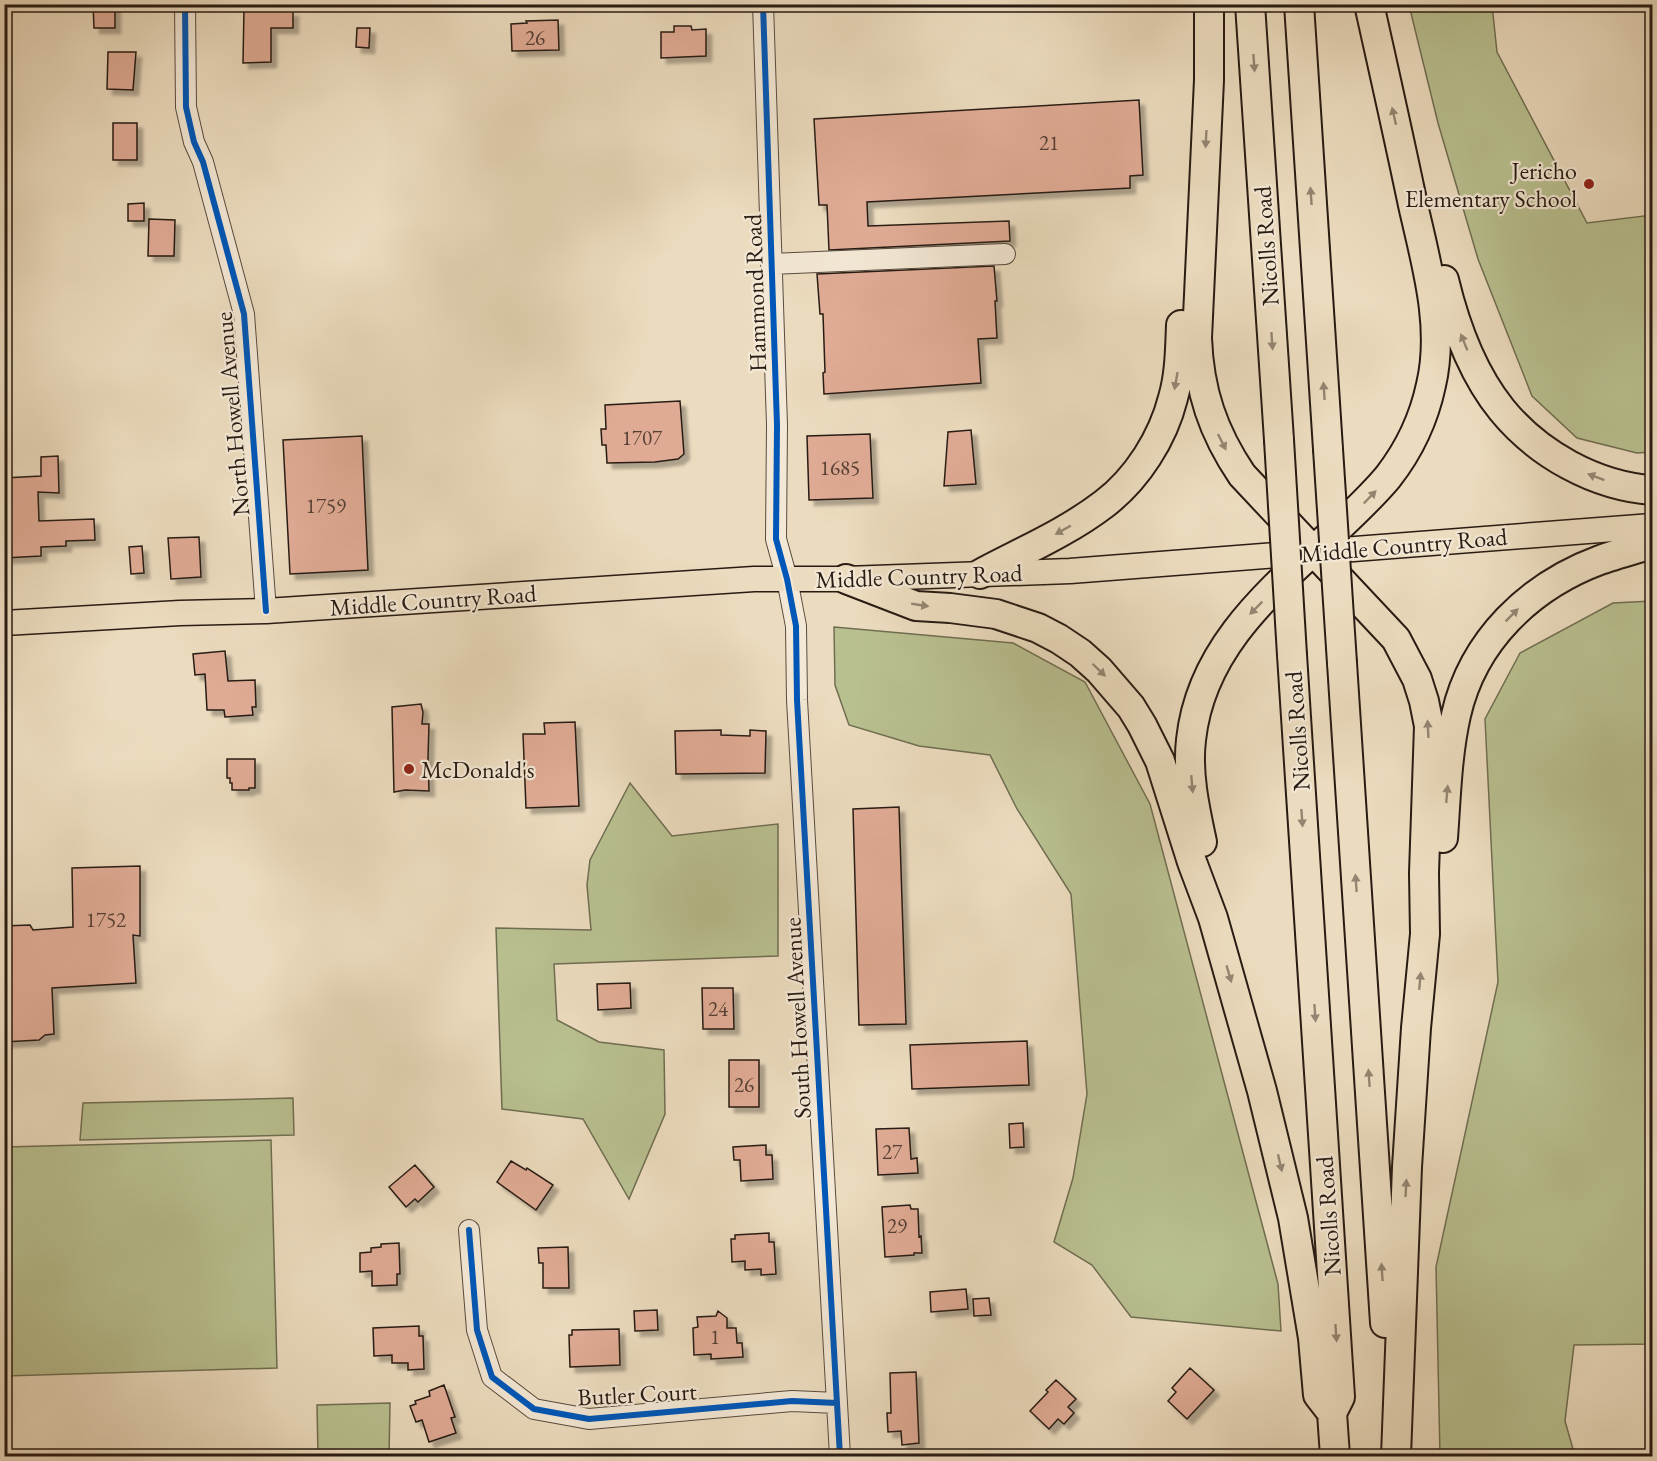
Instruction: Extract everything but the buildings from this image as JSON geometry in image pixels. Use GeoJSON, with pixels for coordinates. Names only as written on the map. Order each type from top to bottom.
{"type":"FeatureCollection","features":[{"type":"Feature","properties":{"kind":"highway"},"geometry":{"type":"LineString","coordinates":[[1209,4],[1209,80],[1197,338],[1204,391],[1214,425],[1242,475],[1395,639],[1412,669],[1424,701],[1429,726],[1424,873],[1425,934],[1407,1167],[1395,1456]]}},
{"type":"Feature","properties":{"kind":"highway","name":"Nicolls Road"},"geometry":{"type":"LineString","coordinates":[[1250,4],[1340,1397],[1332,1413],[1335,1456]]}},
{"type":"Feature","properties":{"kind":"highway","name":"Nicolls Road"},"geometry":{"type":"LineString","coordinates":[[1299,4],[1395,1456]]}},
{"type":"Feature","properties":{"kind":"highway"},"geometry":{"type":"LineString","coordinates":[[1214,918],[1192,792],[1191,741],[1198,703],[1206,680],[1229,639],[1251,612],[1375,492],[1400,460],[1419,424],[1432,383],[1436,342],[1435,317],[1407,173],[1369,4]]}},
{"type":"Feature","properties":{"kind":"highway"},"geometry":{"type":"LineString","coordinates":[[1407,173],[1440,264],[1464,344],[1475,368],[1501,409],[1534,442],[1573,467],[1608,481],[1653,490]]}},
{"type":"Feature","properties":{"kind":"highway"},"geometry":{"type":"LineString","coordinates":[[980,574],[1071,526],[1105,504],[1148,456],[1159,436],[1173,398],[1179,361],[1181,316],[1203,220]]}},
{"type":"Feature","properties":{"kind":"highway"},"geometry":{"type":"LineString","coordinates":[[1425,934],[1440,872],[1456,714],[1468,676],[1477,660],[1501,626],[1521,606],[1558,579],[1601,560],[1653,544]]}},
{"type":"Feature","properties":{"kind":"highway"},"geometry":{"type":"LineString","coordinates":[[846,579],[916,606],[975,610],[996,614],[1038,628],[1080,653],[1099,670],[1131,706],[1160,761],[1192,862],[1214,918],[1262,1091],[1293,1218],[1313,1338],[1318,1395],[1332,1413]]}},
{"type":"Feature","properties":{"kind":"main road","name":"Middle Country Road"},"geometry":{"type":"LineString","coordinates":[[4,623],[180,613],[266,611],[708,582],[1082,570],[1653,526]]}},
{"type":"Feature","properties":{"kind":"street","name":"North Howell Avenue"},"geometry":{"type":"LineString","coordinates":[[185,4],[186,107],[244,314],[266,611]]}},
{"type":"Feature","properties":{"kind":"street","name":"Hammond Road"},"geometry":{"type":"LineString","coordinates":[[763,4],[777,425],[776,539],[787,579]]}},
{"type":"Feature","properties":{"kind":"street"},"geometry":{"type":"LineString","coordinates":[[771,264],[1005,254]]}},
{"type":"Feature","properties":{"kind":"street","name":"South Howell Avenue"},"geometry":{"type":"LineString","coordinates":[[787,579],[796,626],[798,723],[840,1456]]}},
{"type":"Feature","properties":{"kind":"street","name":"Butler Court"},"geometry":{"type":"LineString","coordinates":[[469,1230],[477,1330],[492,1377],[534,1409],[589,1419],[792,1401],[837,1403]]}},
{"type":"Feature","properties":{"kind":"green space"},"geometry":{"type":"Polygon","coordinates":[[[1409,5],[1492,5],[1497,52],[1587,223],[1652,215],[1652,452],[1637,453],[1577,438],[1532,396],[1478,259],[1438,123],[1409,5]]]}},
{"type":"Feature","properties":{"kind":"green space"},"geometry":{"type":"Polygon","coordinates":[[[1652,601],[1652,1344],[1574,1345],[1565,1421],[1575,1456],[1440,1456],[1436,1267],[1498,982],[1485,719],[1520,653],[1613,603],[1652,601]]]}},
{"type":"Feature","properties":{"kind":"green space"},"geometry":{"type":"Polygon","coordinates":[[[834,627],[1013,643],[1085,682],[1150,804],[1278,1284],[1281,1331],[1131,1317],[1092,1265],[1054,1242],[1073,1178],[1087,1094],[1071,894],[1017,809],[990,755],[919,746],[849,725],[835,685],[834,627]]]}},
{"type":"Feature","properties":{"kind":"green space"},"geometry":{"type":"Polygon","coordinates":[[[630,783],[672,836],[778,824],[778,956],[554,964],[557,1020],[599,1042],[664,1050],[665,1114],[629,1199],[583,1119],[502,1109],[496,928],[591,930],[587,885],[590,860],[630,783]]]}},
{"type":"Feature","properties":{"kind":"green space"},"geometry":{"type":"Polygon","coordinates":[[[293,1098],[294,1135],[80,1140],[83,1103],[293,1098]]]}},
{"type":"Feature","properties":{"kind":"green space"},"geometry":{"type":"Polygon","coordinates":[[[271,1140],[277,1368],[5,1376],[5,1147],[271,1140]]]}},
{"type":"Feature","properties":{"kind":"green space"},"geometry":{"type":"Polygon","coordinates":[[[390,1403],[389,1456],[318,1456],[317,1405],[390,1403]]]}},
{"type":"Feature","properties":{"kind":"cycle path"},"geometry":{"type":"LineString","coordinates":[[185,4],[186,107],[244,314],[266,611]]}},
{"type":"Feature","properties":{"kind":"cycle path"},"geometry":{"type":"LineString","coordinates":[[763,4],[777,425],[776,539],[796,626],[797,700],[840,1456]]}},
{"type":"Feature","properties":{"kind":"cycle path"},"geometry":{"type":"LineString","coordinates":[[469,1230],[477,1330],[492,1377],[534,1409],[589,1419],[792,1401],[837,1403]]}},
{"type":"Feature","properties":{"kind":"place","name":"Jericho Elementary School"},"geometry":{"type":"Point","coordinates":[1589,184]}},
{"type":"Feature","properties":{"kind":"place","name":"McDonald's"},"geometry":{"type":"Point","coordinates":[409,769]}}]}
